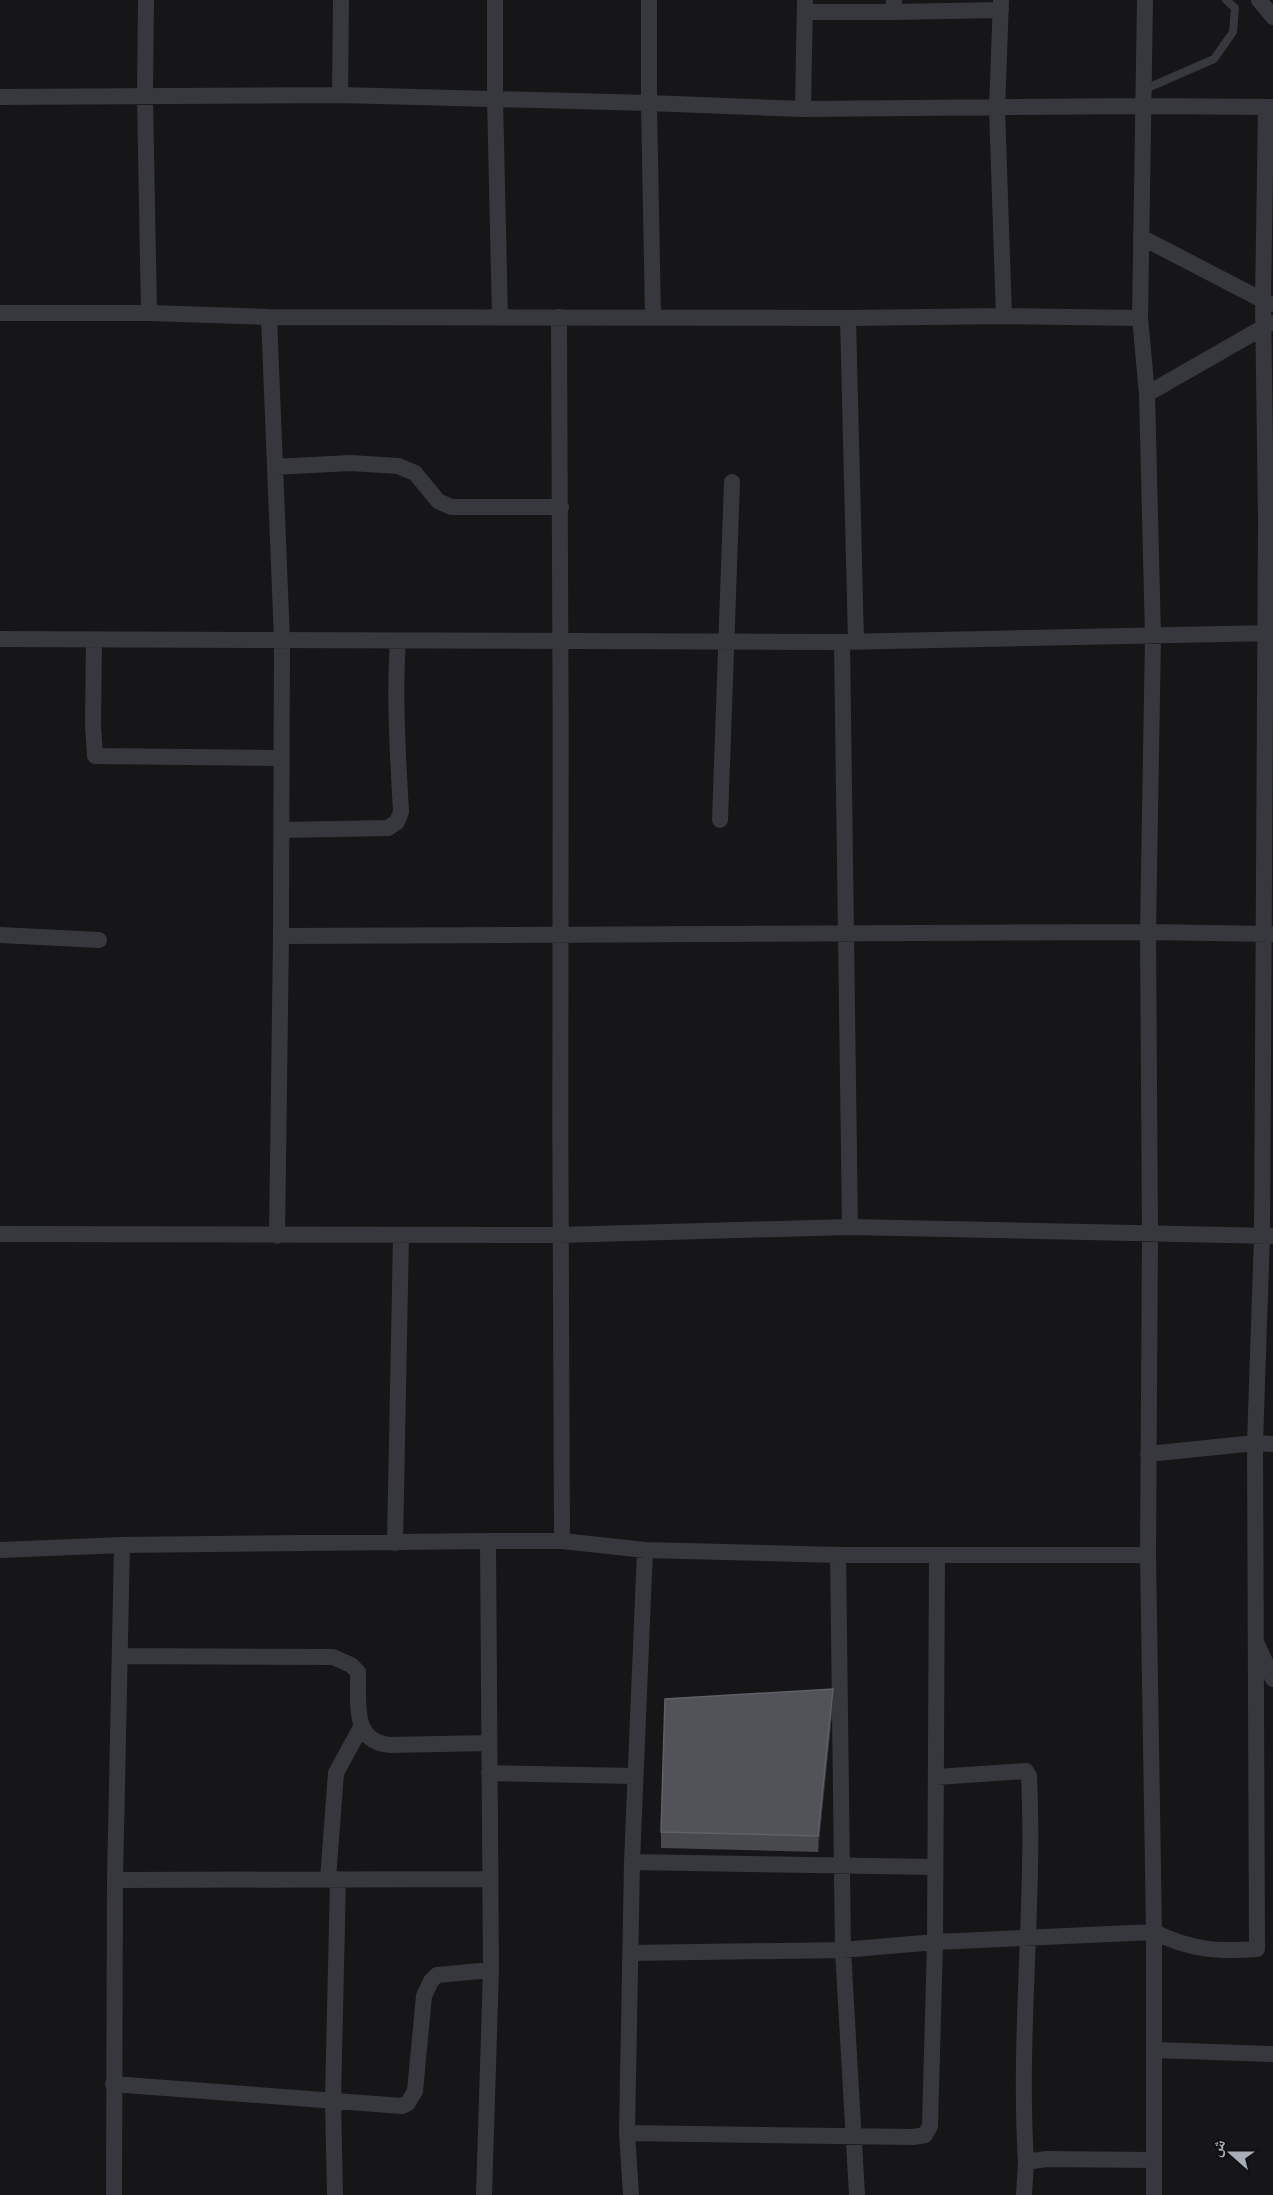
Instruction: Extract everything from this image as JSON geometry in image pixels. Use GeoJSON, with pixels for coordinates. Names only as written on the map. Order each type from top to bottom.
{"type":"FeatureCollection","features":[{"type":"Feature","properties":{"kind":"street"},"geometry":{"type":"LineString","coordinates":[[146,0],[144,98],[149,313]]}},
{"type":"Feature","properties":{"kind":"street"},"geometry":{"type":"LineString","coordinates":[[340,0],[340,95]]}},
{"type":"Feature","properties":{"kind":"street"},"geometry":{"type":"LineString","coordinates":[[495,0],[500,317]]}},
{"type":"Feature","properties":{"kind":"street"},"geometry":{"type":"LineString","coordinates":[[649,0],[653,317]]}},
{"type":"Feature","properties":{"kind":"street"},"geometry":{"type":"LineString","coordinates":[[1145,0],[1140,318],[1147,394],[1153,636],[1148,932],[1150,1234],[1148,1555],[1154,1932],[1154,2195]]}},
{"type":"Feature","properties":{"kind":"street"},"geometry":{"type":"LineString","coordinates":[[1260,0],[1273,17]]}},
{"type":"Feature","properties":{"kind":"street"},"geometry":{"type":"LineString","coordinates":[[803,109],[805,6],[1001,5],[997,109],[1004,316]]}},
{"type":"Feature","properties":{"kind":"street"},"geometry":{"type":"LineString","coordinates":[[0,97],[144,98],[340,95],[803,109],[997,109],[1143,98],[1270,107],[1268,1236],[1255,1443],[1255,1638],[1265,1950],[1207,1950],[1174,1942],[1154,1932],[935,1942],[843,1950],[630,1953]]}},
{"type":"Feature","properties":{"kind":"street"},"geometry":{"type":"LineString","coordinates":[[1141,237],[1268,303]]}},
{"type":"Feature","properties":{"kind":"street"},"geometry":{"type":"LineString","coordinates":[[0,313],[149,313],[269,317],[1004,316],[1140,318]]}},
{"type":"Feature","properties":{"kind":"street"},"geometry":{"type":"LineString","coordinates":[[269,317],[282,640],[277,1236]]}},
{"type":"Feature","properties":{"kind":"street"},"geometry":{"type":"LineString","coordinates":[[559,317],[562,642],[559,1235],[562,1541]]}},
{"type":"Feature","properties":{"kind":"street"},"geometry":{"type":"LineString","coordinates":[[848,318],[849,642],[846,935],[850,1227]]}},
{"type":"Feature","properties":{"kind":"street"},"geometry":{"type":"LineString","coordinates":[[1147,394],[1268,325]]}},
{"type":"Feature","properties":{"kind":"street"},"geometry":{"type":"LineString","coordinates":[[275,467],[350,463],[398,466],[415,473],[438,501],[451,507],[561,507]]}},
{"type":"Feature","properties":{"kind":"street"},"geometry":{"type":"LineString","coordinates":[[720,820],[732,482]]}},
{"type":"Feature","properties":{"kind":"street"},"geometry":{"type":"LineString","coordinates":[[0,639],[849,642],[1269,633]]}},
{"type":"Feature","properties":{"kind":"street"},"geometry":{"type":"LineString","coordinates":[[94,640],[95,756],[282,758]]}},
{"type":"Feature","properties":{"kind":"street"},"geometry":{"type":"LineString","coordinates":[[282,830],[388,828],[397,822],[401,812],[396,711],[398,641]]}},
{"type":"Feature","properties":{"kind":"street"},"geometry":{"type":"LineString","coordinates":[[281,936],[1148,932],[1268,934]]}},
{"type":"Feature","properties":{"kind":"street"},"geometry":{"type":"LineString","coordinates":[[0,935],[99,940]]}},
{"type":"Feature","properties":{"kind":"street"},"geometry":{"type":"LineString","coordinates":[[0,1234],[559,1235],[850,1227],[1268,1236]]}},
{"type":"Feature","properties":{"kind":"street"},"geometry":{"type":"LineString","coordinates":[[395,1543],[401,1236]]}},
{"type":"Feature","properties":{"kind":"street"},"geometry":{"type":"LineString","coordinates":[[1148,1454],[1255,1443],[1273,1444]]}},
{"type":"Feature","properties":{"kind":"street"},"geometry":{"type":"LineString","coordinates":[[484,2195],[491,1970],[488,1541]]}},
{"type":"Feature","properties":{"kind":"street"},"geometry":{"type":"LineString","coordinates":[[0,1550],[122,1545],[562,1541],[645,1550],[838,1555],[1148,1555]]}},
{"type":"Feature","properties":{"kind":"street"},"geometry":{"type":"LineString","coordinates":[[114,2195],[115,1880],[122,1545]]}},
{"type":"Feature","properties":{"kind":"street"},"geometry":{"type":"LineString","coordinates":[[631,2195],[627,2133],[630,1953],[645,1550]]}},
{"type":"Feature","properties":{"kind":"street"},"geometry":{"type":"LineString","coordinates":[[838,1555],[843,1950],[857,2195]]}},
{"type":"Feature","properties":{"kind":"street"},"geometry":{"type":"LineString","coordinates":[[627,2133],[920,2137],[925,2135],[930,2126],[935,1942],[937,1555]]}},
{"type":"Feature","properties":{"kind":"street"},"geometry":{"type":"LineString","coordinates":[[1255,1638],[1273,1679]]}},
{"type":"Feature","properties":{"kind":"street"},"geometry":{"type":"LineString","coordinates":[[120,1656],[333,1657],[351,1665],[358,1672],[361,1727],[369,1739],[378,1744],[489,1743]]}},
{"type":"Feature","properties":{"kind":"street"},"geometry":{"type":"LineString","coordinates":[[335,2195],[333,1879],[336,1773],[361,1727]]}},
{"type":"Feature","properties":{"kind":"street"},"geometry":{"type":"LineString","coordinates":[[936,1777],[1019,1771],[1028,1773],[1024,2195]]}},
{"type":"Feature","properties":{"kind":"street"},"geometry":{"type":"LineString","coordinates":[[489,1773],[635,1776]]}},
{"type":"Feature","properties":{"kind":"street"},"geometry":{"type":"LineString","coordinates":[[632,1862],[935,1867]]}},
{"type":"Feature","properties":{"kind":"street"},"geometry":{"type":"LineString","coordinates":[[115,1880],[490,1879]]}},
{"type":"Feature","properties":{"kind":"street"},"geometry":{"type":"LineString","coordinates":[[113,2084],[402,2106],[408,2103],[415,2091],[424,1996],[428,1986],[437,1975],[491,1970]]}},
{"type":"Feature","properties":{"kind":"street"},"geometry":{"type":"LineString","coordinates":[[1155,2050],[1273,2054]]}},
{"type":"Feature","properties":{"kind":"street"},"geometry":{"type":"LineString","coordinates":[[1026,2162],[1046,2159],[1154,2160]]}},
{"type":"Feature","properties":{"kind":"lane"},"geometry":{"type":"LineString","coordinates":[[1143,98],[1215,58],[1233,32],[1235,8],[1226,0]]}},
{"type":"Feature","properties":{"kind":"building"},"geometry":{"type":"Polygon","coordinates":[[[833,1689],[818,1836],[661,1832],[665,1699],[833,1689]]]}}]}
